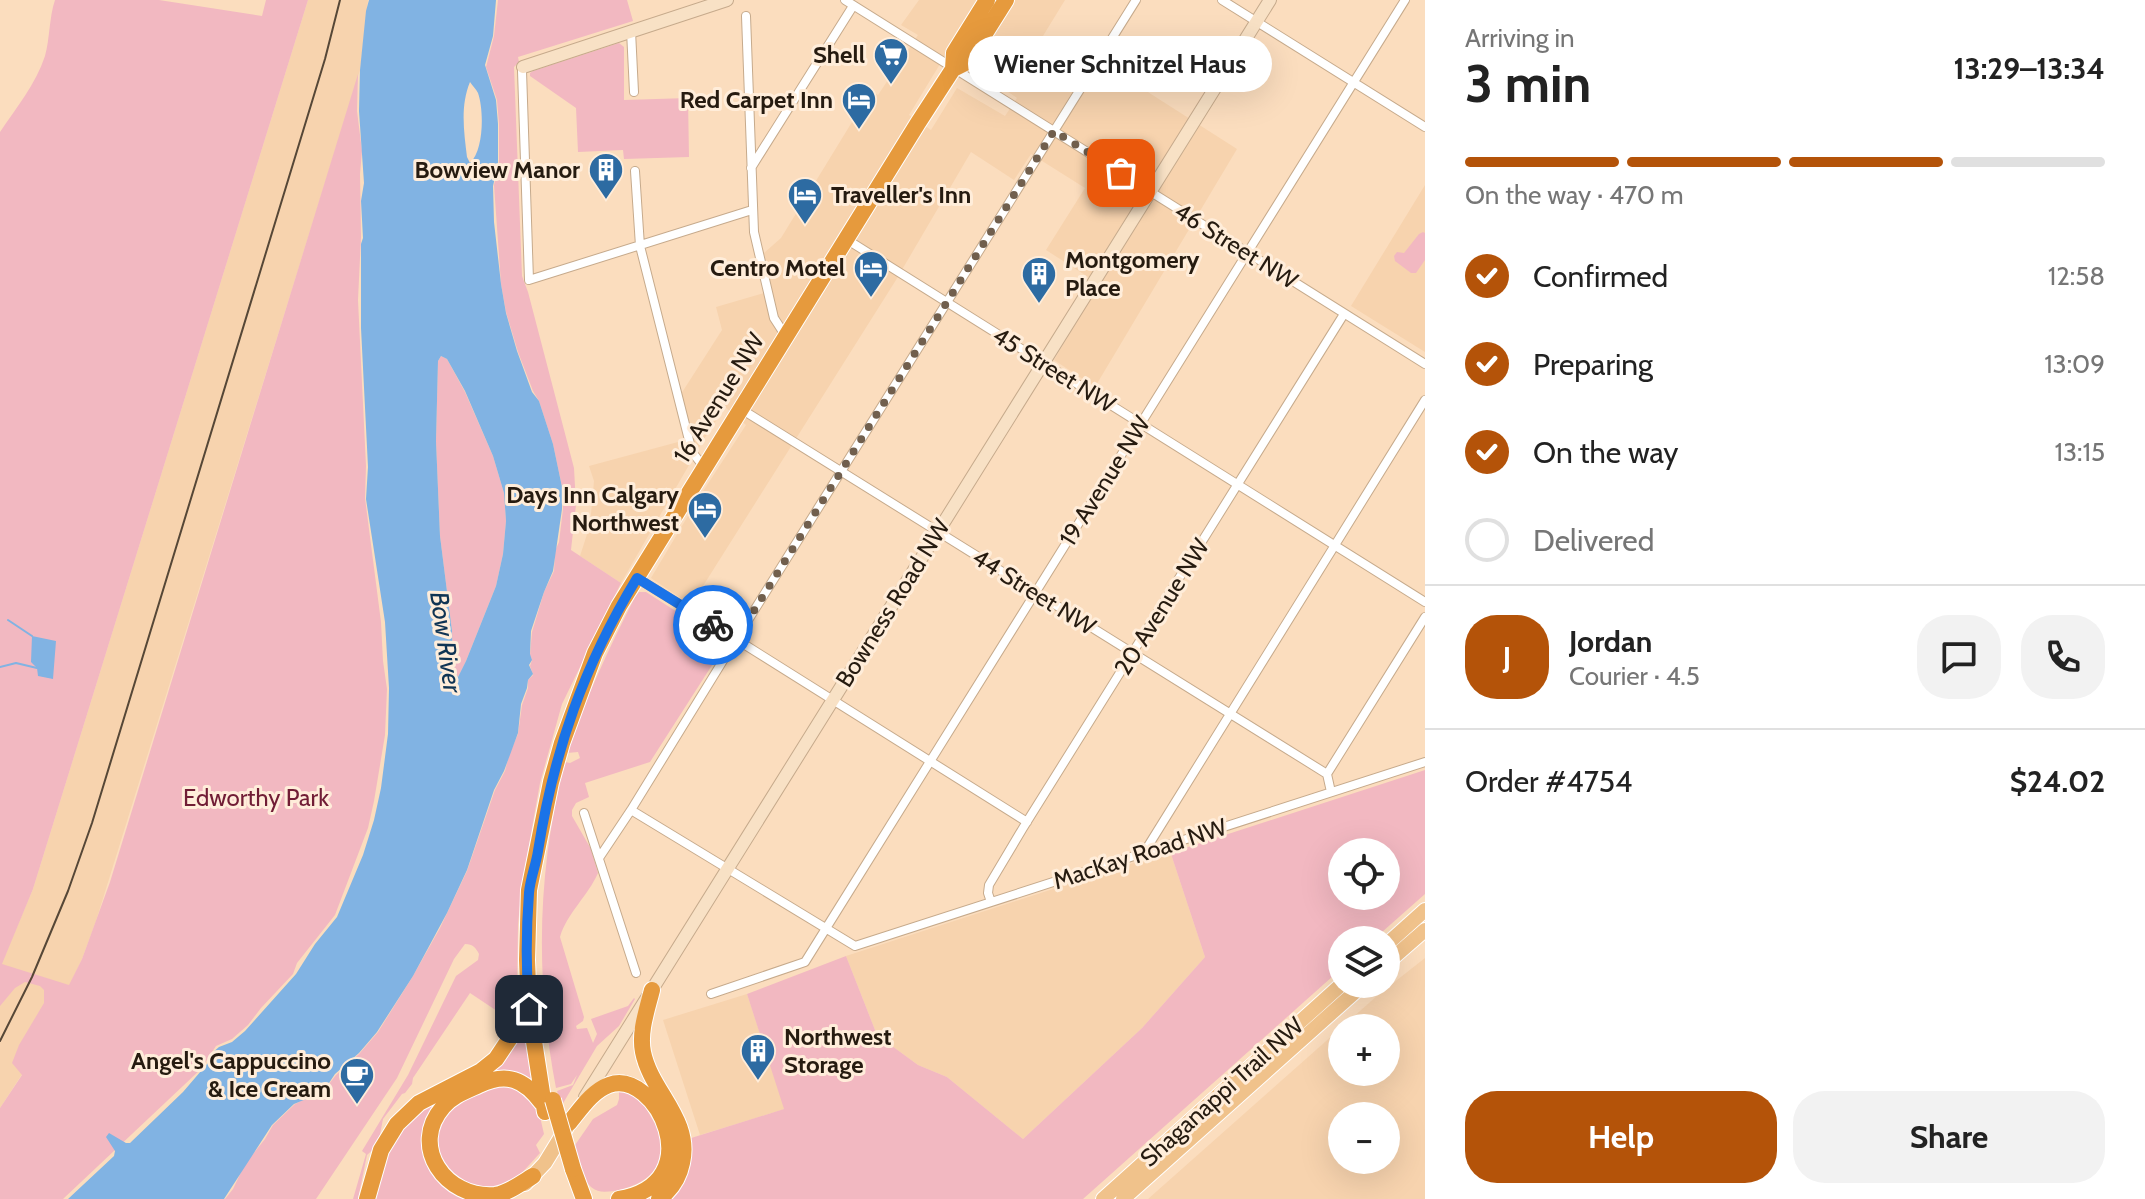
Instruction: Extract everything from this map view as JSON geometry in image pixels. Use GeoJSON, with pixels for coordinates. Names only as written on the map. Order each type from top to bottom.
{"type":"FeatureCollection","features":[{"type":"Feature","properties":{"kind":"highway","name":"16 Avenue NW"},"geometry":{"type":"LineString","coordinates":[[578,1189],[547,1106],[531,1034],[528,997],[529,890],[551,782],[572,712],[595,653],[619,606],[953,69],[954,53],[987,0]]}},
{"type":"Feature","properties":{"kind":"highway","name":"16 Avenue NW"},"geometry":{"type":"LineString","coordinates":[[953,69],[967,62],[1006,0]]}},
{"type":"Feature","properties":{"kind":"highway","name":"16 Avenue NW"},"geometry":{"type":"LineString","coordinates":[[537,861],[538,993],[547,1106]]}},
{"type":"Feature","properties":{"kind":"highway"},"geometry":{"type":"LineString","coordinates":[[652,990],[642,1036],[644,1055],[678,1123],[684,1148],[677,1178],[659,1199]]}},
{"type":"Feature","properties":{"kind":"highway"},"geometry":{"type":"LineString","coordinates":[[367,1199],[381,1150],[397,1124],[419,1103],[481,1071],[496,1059],[512,1035],[528,997]]}},
{"type":"Feature","properties":{"kind":"highway"},"geometry":{"type":"LineString","coordinates":[[533,1176],[498,1195],[483,1197],[468,1194],[449,1184],[439,1174],[430,1154],[429,1138],[433,1123],[446,1104],[492,1079],[509,1078],[523,1083],[547,1106]]}},
{"type":"Feature","properties":{"kind":"highway"},"geometry":{"type":"LineString","coordinates":[[569,1123],[596,1092],[614,1084],[626,1083],[636,1087],[656,1110],[669,1139],[670,1153],[666,1166],[658,1181],[649,1189],[619,1199]]}},
{"type":"Feature","properties":{"kind":"main road"},"geometry":{"type":"LineString","coordinates":[[1400,932],[1425,910]]}},
{"type":"Feature","properties":{"kind":"main road"},"geometry":{"type":"LineString","coordinates":[[1400,952],[1425,930]]}},
{"type":"Feature","properties":{"kind":"main road","name":"Shaganappi Trail NW"},"geometry":{"type":"LineString","coordinates":[[1103,1199],[1328,997]]}},
{"type":"Feature","properties":{"kind":"main road","name":"Shaganappi Trail NW"},"geometry":{"type":"LineString","coordinates":[[1123,1199],[1348,998]]}},
{"type":"Feature","properties":{"kind":"main road","name":"Bowness Road NW"},"geometry":{"type":"LineString","coordinates":[[507,1199],[545,1163],[569,1123]]}},
{"type":"Feature","properties":{"kind":"street"},"geometry":{"type":"LineString","coordinates":[[727,0],[523,67],[529,280],[752,210]]}},
{"type":"Feature","properties":{"kind":"street","name":"46 Street NW"},"geometry":{"type":"LineString","coordinates":[[845,0],[1425,364]]}},
{"type":"Feature","properties":{"kind":"street"},"geometry":{"type":"LineString","coordinates":[[740,633],[1136,0]]}},
{"type":"Feature","properties":{"kind":"street"},"geometry":{"type":"LineString","coordinates":[[1222,0],[1425,127]]}},
{"type":"Feature","properties":{"kind":"street","name":"Bowness Road NW"},"geometry":{"type":"LineString","coordinates":[[569,1123],[1270,0]]}},
{"type":"Feature","properties":{"kind":"street","name":"19 Avenue NW"},"geometry":{"type":"LineString","coordinates":[[711,994],[805,962],[1405,0]]}},
{"type":"Feature","properties":{"kind":"street"},"geometry":{"type":"LineString","coordinates":[[750,169],[853,6]]}},
{"type":"Feature","properties":{"kind":"street"},"geometry":{"type":"LineString","coordinates":[[746,16],[754,232],[774,318],[786,336]]}},
{"type":"Feature","properties":{"kind":"street"},"geometry":{"type":"LineString","coordinates":[[631,31],[634,92]]}},
{"type":"Feature","properties":{"kind":"street"},"geometry":{"type":"LineString","coordinates":[[635,171],[640,246],[692,452],[704,468]]}},
{"type":"Feature","properties":{"kind":"street","name":"45 Street NW"},"geometry":{"type":"LineString","coordinates":[[846,239],[1425,602]]}},
{"type":"Feature","properties":{"kind":"street","name":"20 Avenue NW"},"geometry":{"type":"LineString","coordinates":[[991,902],[989,885],[1344,314]]}},
{"type":"Feature","properties":{"kind":"street"},"geometry":{"type":"LineString","coordinates":[[1144,852],[1425,400]]}},
{"type":"Feature","properties":{"kind":"street","name":"44 Street NW"},"geometry":{"type":"LineString","coordinates":[[741,409],[1327,774]]}},
{"type":"Feature","properties":{"kind":"street"},"geometry":{"type":"LineString","coordinates":[[637,578],[729,635]]}},
{"type":"Feature","properties":{"kind":"street"},"geometry":{"type":"LineString","coordinates":[[1331,792],[1327,774],[1425,617]]}},
{"type":"Feature","properties":{"kind":"street"},"geometry":{"type":"LineString","coordinates":[[729,635],[740,633]]}},
{"type":"Feature","properties":{"kind":"street"},"geometry":{"type":"LineString","coordinates":[[740,633],[742,643]]}},
{"type":"Feature","properties":{"kind":"street"},"geometry":{"type":"LineString","coordinates":[[729,635],[732,646]]}},
{"type":"Feature","properties":{"kind":"street"},"geometry":{"type":"LineString","coordinates":[[742,643],[1027,822]]}},
{"type":"Feature","properties":{"kind":"street"},"geometry":{"type":"LineString","coordinates":[[732,646],[742,643]]}},
{"type":"Feature","properties":{"kind":"street"},"geometry":{"type":"LineString","coordinates":[[599,858],[732,646]]}},
{"type":"Feature","properties":{"kind":"street","name":"MacKay Road NW"},"geometry":{"type":"LineString","coordinates":[[826,930],[855,946],[1425,762]]}},
{"type":"Feature","properties":{"kind":"street"},"geometry":{"type":"LineString","coordinates":[[631,810],[826,930]]}},
{"type":"Feature","properties":{"kind":"street"},"geometry":{"type":"LineString","coordinates":[[584,813],[636,973]]}},
{"type":"Feature","properties":{"kind":"shaded area"},"geometry":{"type":"Polygon","coordinates":[[[308,0],[368,0],[360,70],[96,921],[60,1006],[0,1108],[0,967],[33,889],[308,0]]]}},
{"type":"Feature","properties":{"kind":"shaded area"},"geometry":{"type":"Polygon","coordinates":[[[919,0],[979,0],[909,115],[931,130],[957,88],[1005,116],[1017,98],[975,69],[975,64],[1014,0],[1065,0],[1035,49],[1092,84],[1104,64],[1237,149],[1095,387],[1054,360],[1099,284],[1046,250],[1085,188],[1031,154],[1014,180],[971,152],[896,280],[691,605],[651,578],[746,425],[725,407],[621,583],[580,556],[590,525],[594,481],[589,466],[678,442],[691,432],[681,394],[722,330],[716,307],[771,291],[764,253],[781,238],[871,91],[878,95],[918,35],[901,25],[919,0]]]}},
{"type":"Feature","properties":{"kind":"shaded area"},"geometry":{"type":"Polygon","coordinates":[[[1425,185],[1425,352],[1351,306],[1425,185]]]}},
{"type":"Feature","properties":{"kind":"shaded area"},"geometry":{"type":"Polygon","coordinates":[[[1170,851],[1205,957],[1142,1028],[1023,1139],[947,1077],[918,1065],[877,1035],[846,956],[1170,851]]]}},
{"type":"Feature","properties":{"kind":"shaded area"},"geometry":{"type":"Polygon","coordinates":[[[1425,958],[1425,1199],[1148,1199],[1328,1039],[1328,1086],[1400,1086],[1400,1014],[1357,1014],[1375,998],[1400,998],[1400,978],[1425,958]]]}},
{"type":"Feature","properties":{"kind":"shaded area"},"geometry":{"type":"Polygon","coordinates":[[[747,994],[785,1109],[700,1135],[663,1020],[747,994]]]}},
{"type":"Feature","properties":{"kind":"green space","name":"Edworthy Park"},"geometry":{"type":"Polygon","coordinates":[[[55,0],[159,0],[262,16],[266,0],[308,0],[33,889],[2,964],[69,985],[82,959],[110,882],[358,74],[357,111],[362,151],[358,300],[365,498],[387,689],[385,735],[368,828],[335,915],[297,963],[293,974],[248,1025],[232,1039],[216,1046],[201,1069],[63,1199],[0,1199],[0,1108],[22,1075],[12,1063],[44,1003],[44,990],[25,982],[15,988],[0,1006],[0,132],[41,66],[55,0]]]}},
{"type":"Feature","properties":{"kind":"green space"},"geometry":{"type":"Polygon","coordinates":[[[498,0],[627,0],[633,21],[518,57],[519,62],[514,67],[522,276],[574,468],[576,505],[571,550],[621,583],[562,704],[540,783],[522,884],[517,993],[503,1015],[470,993],[412,1084],[383,1119],[378,1145],[367,1155],[358,1199],[353,1199],[366,1154],[362,1151],[408,1075],[456,976],[478,960],[479,954],[475,948],[465,944],[454,959],[397,1078],[316,1199],[225,1199],[273,1125],[295,1104],[325,1089],[359,1054],[378,1032],[413,976],[467,871],[518,734],[528,680],[533,675],[530,666],[532,632],[554,571],[563,509],[562,487],[553,444],[518,352],[501,284],[494,185],[499,164],[499,124],[497,100],[486,67],[494,36],[498,0]]]}},
{"type":"Feature","properties":{"kind":"green space"},"geometry":{"type":"Polygon","coordinates":[[[619,43],[624,47],[624,100],[688,98],[689,157],[624,159],[623,150],[578,152],[576,108],[530,76],[533,71],[619,43]]]}},
{"type":"Feature","properties":{"kind":"green space"},"geometry":{"type":"Polygon","coordinates":[[[1423,232],[1425,260],[1416,273],[1411,273],[1395,261],[1394,256],[1397,252],[1404,253],[1423,232]]]}},
{"type":"Feature","properties":{"kind":"green space"},"geometry":{"type":"Polygon","coordinates":[[[441,356],[447,359],[465,392],[493,456],[504,493],[506,521],[496,586],[458,677],[453,670],[452,631],[440,536],[436,441],[438,361],[441,356]]]}},
{"type":"Feature","properties":{"kind":"green space"},"geometry":{"type":"Polygon","coordinates":[[[639,592],[646,592],[724,642],[650,762],[585,783],[589,797],[576,803],[572,810],[572,816],[591,849],[598,873],[567,920],[560,937],[584,1017],[577,1029],[587,1028],[593,1043],[597,1034],[591,1019],[628,1006],[635,999],[619,1026],[597,1046],[562,1105],[557,1091],[573,1085],[577,1075],[571,1084],[556,1088],[542,965],[544,884],[549,843],[565,762],[580,758],[578,752],[567,753],[574,733],[607,655],[639,592]]]}},
{"type":"Feature","properties":{"kind":"green space"},"geometry":{"type":"Polygon","coordinates":[[[1425,770],[1425,894],[1389,926],[1328,926],[1328,980],[1083,1199],[667,1199],[688,1139],[784,1109],[747,994],[846,956],[877,1035],[918,1065],[947,1077],[1023,1139],[1142,1028],[1205,957],[1170,851],[1425,770]]]}},
{"type":"Feature","properties":{"kind":"green space"},"geometry":{"type":"Polygon","coordinates":[[[524,1024],[532,1082],[479,1078],[524,1024]]]}},
{"type":"Feature","properties":{"kind":"green space"},"geometry":{"type":"Polygon","coordinates":[[[494,1084],[513,1084],[538,1108],[544,1134],[536,1145],[540,1153],[520,1175],[498,1188],[463,1187],[435,1151],[434,1140],[446,1109],[494,1084]]]}},
{"type":"Feature","properties":{"kind":"green space"},"geometry":{"type":"Polygon","coordinates":[[[619,1090],[636,1097],[646,1108],[660,1136],[660,1159],[656,1168],[639,1183],[614,1191],[599,1191],[585,1179],[573,1148],[593,1119],[617,1105],[619,1090]]]}},
{"type":"Feature","properties":{"kind":"green space"},"geometry":{"type":"Polygon","coordinates":[[[446,1096],[427,1162],[444,1186],[470,1199],[372,1199],[385,1155],[410,1117],[446,1096]]]}},
{"type":"Feature","properties":{"kind":"water","name":"Bow River"},"geometry":{"type":"Polygon","coordinates":[[[369,0],[496,0],[493,36],[485,65],[496,100],[498,124],[498,164],[493,186],[501,284],[517,351],[532,392],[539,401],[553,444],[562,487],[553,571],[531,631],[532,660],[529,665],[533,674],[528,680],[521,704],[518,733],[494,790],[467,870],[413,976],[377,1032],[359,1053],[335,1074],[325,1089],[294,1104],[272,1125],[224,1199],[68,1199],[114,1156],[115,1151],[106,1137],[109,1133],[130,1143],[183,1092],[213,1057],[212,1053],[245,1031],[296,974],[337,917],[374,820],[388,734],[389,688],[385,622],[366,499],[368,467],[361,328],[361,201],[364,183],[359,111],[369,0]],[[470,82],[464,119],[470,163],[478,149],[482,119],[478,93],[470,82]],[[441,356],[438,361],[436,441],[440,536],[452,631],[453,669],[458,677],[496,586],[506,521],[504,493],[493,456],[465,391],[447,359],[441,356]]]}},
{"type":"Feature","properties":{"kind":"water"},"geometry":{"type":"Polygon","coordinates":[[[32,636],[56,641],[53,679],[38,676],[37,668],[31,662],[32,636]]]}},
{"type":"Feature","properties":{"kind":"waterway"},"geometry":{"type":"LineString","coordinates":[[8,620],[32,636]]}},
{"type":"Feature","properties":{"kind":"waterway"},"geometry":{"type":"LineString","coordinates":[[0,667],[16,663],[37,668]]}},
{"type":"Feature","properties":{"kind":"railway"},"geometry":{"type":"LineString","coordinates":[[0,1041],[32,977],[92,823],[325,59],[340,0]]}},
{"type":"Feature","properties":{"kind":"way so far"},"geometry":{"type":"LineString","coordinates":[[713,625],[729,635],[740,633],[1054,131],[1121,173]]}},
{"type":"Feature","properties":{"kind":"place","name":"Shell"},"geometry":{"type":"Point","coordinates":[891,86]}},
{"type":"Feature","properties":{"kind":"place","name":"Red Carpet Inn"},"geometry":{"type":"Point","coordinates":[859,131]}},
{"type":"Feature","properties":{"kind":"place","name":"Wiener Schnitzel Haus"},"geometry":{"type":"Point","coordinates":[1121,173]}},
{"type":"Feature","properties":{"kind":"place","name":"Bowview Manor"},"geometry":{"type":"Point","coordinates":[606,201]}},
{"type":"Feature","properties":{"kind":"place","name":"Traveller's Inn"},"geometry":{"type":"Point","coordinates":[805,226]}},
{"type":"Feature","properties":{"kind":"place","name":"Centro Motel"},"geometry":{"type":"Point","coordinates":[871,299]}},
{"type":"Feature","properties":{"kind":"place","name":"Montgomery Place"},"geometry":{"type":"Point","coordinates":[1039,305]}},
{"type":"Feature","properties":{"kind":"place","name":"Days Inn Calgary Northwest"},"geometry":{"type":"Point","coordinates":[705,540]}},
{"type":"Feature","properties":{"kind":"place","name":"Northwest Storage"},"geometry":{"type":"Point","coordinates":[758,1082]}},
{"type":"Feature","properties":{"kind":"place","name":"Angel's Cappuccino & Ice Cream"},"geometry":{"type":"Point","coordinates":[357,1106]}},
{"type":"Feature","properties":{"kind":"route"},"geometry":{"type":"LineString","coordinates":[[529,1009],[529,890],[551,782],[572,712],[595,653],[637,578],[713,625]]}}]}
